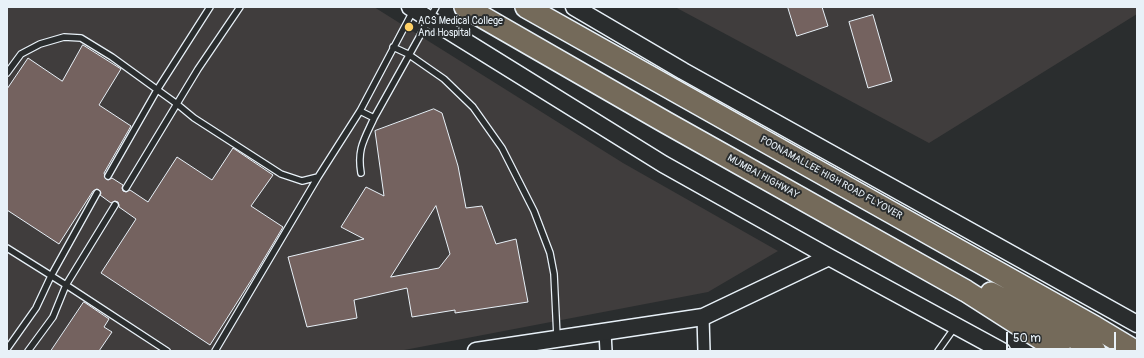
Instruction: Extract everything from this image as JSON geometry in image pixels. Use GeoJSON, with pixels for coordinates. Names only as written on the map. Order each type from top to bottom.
{"type":"FeatureCollection","features":[{"type":"Feature","properties":{"kind":"highway","name":"MUMBAI HIGHWAY"},"geometry":{"type":"LineString","coordinates":[[465,7],[672,126],[966,291],[1060,351]]}},
{"type":"Feature","properties":{"kind":"highway","name":"POONAMALLEE HIGH ROAD FLYOVER"},"geometry":{"type":"LineString","coordinates":[[526,7],[1082,319],[1135,351]]}},
{"type":"Feature","properties":{"kind":"highway"},"geometry":{"type":"LineString","coordinates":[[889,248],[962,278],[1058,328],[1095,351]]}},
{"type":"Feature","properties":{"kind":"street"},"geometry":{"type":"LineString","coordinates":[[574,7],[683,71],[1137,324]]}},
{"type":"Feature","properties":{"kind":"street"},"geometry":{"type":"LineString","coordinates":[[413,8],[432,13],[663,164],[828,257],[1002,351]]}},
{"type":"Feature","properties":{"kind":"street"},"geometry":{"type":"LineString","coordinates":[[476,351],[498,349],[703,317],[828,257]]}},
{"type":"Feature","properties":{"kind":"street"},"geometry":{"type":"LineString","coordinates":[[703,317],[704,351]]}},
{"type":"Feature","properties":{"kind":"street"},"geometry":{"type":"LineString","coordinates":[[605,332],[606,351]]}},
{"type":"Feature","properties":{"kind":"lane"},"geometry":{"type":"LineString","coordinates":[[108,176],[157,90],[210,7]]}},
{"type":"Feature","properties":{"kind":"lane"},"geometry":{"type":"LineString","coordinates":[[126,188],[198,69],[240,7]]}},
{"type":"Feature","properties":{"kind":"lane"},"geometry":{"type":"LineString","coordinates":[[215,351],[318,177],[360,111],[413,8]]}},
{"type":"Feature","properties":{"kind":"lane"},"geometry":{"type":"LineString","coordinates":[[361,173],[359,160],[360,149],[374,118],[432,13]]}},
{"type":"Feature","properties":{"kind":"lane"},"geometry":{"type":"LineString","coordinates":[[7,73],[20,54],[40,44],[64,37],[80,38],[112,57],[194,118],[281,174],[302,181],[318,177]]}},
{"type":"Feature","properties":{"kind":"lane"},"geometry":{"type":"LineString","coordinates":[[393,47],[408,54],[444,79],[473,107],[502,148],[534,211],[550,253],[554,274],[557,339]]}},
{"type":"Feature","properties":{"kind":"lane"},"geometry":{"type":"LineString","coordinates":[[360,111],[374,118]]}},
{"type":"Feature","properties":{"kind":"lane"},"geometry":{"type":"LineString","coordinates":[[7,350],[36,308],[51,276],[97,193]]}},
{"type":"Feature","properties":{"kind":"lane"},"geometry":{"type":"LineString","coordinates":[[28,351],[53,317],[66,285],[115,205]]}},
{"type":"Feature","properties":{"kind":"lane"},"geometry":{"type":"LineString","coordinates":[[7,248],[167,351]]}},
{"type":"Feature","properties":{"kind":"lane"},"geometry":{"type":"LineString","coordinates":[[938,351],[956,326]]}},
{"type":"Feature","properties":{"kind":"shaded area","name":"ACS Medical College And Hospital"},"geometry":{"type":"Polygon","coordinates":[[[7,7],[374,7],[623,163],[778,251],[708,292],[399,351],[7,351],[7,7]]]}},
{"type":"Feature","properties":{"kind":"shaded area"},"geometry":{"type":"Polygon","coordinates":[[[675,7],[1137,7],[1137,14],[929,143],[675,7]]]}},
{"type":"Feature","properties":{"kind":"building"},"geometry":{"type":"Polygon","coordinates":[[[788,7],[822,7],[828,26],[797,36],[788,7]]]}},
{"type":"Feature","properties":{"kind":"building"},"geometry":{"type":"Polygon","coordinates":[[[873,15],[892,81],[868,88],[849,22],[873,15]]]}},
{"type":"Feature","properties":{"kind":"building"},"geometry":{"type":"Polygon","coordinates":[[[83,45],[121,69],[99,105],[131,126],[104,173],[106,179],[108,180],[112,178],[123,185],[123,191],[126,192],[130,190],[148,202],[177,157],[212,180],[233,148],[273,175],[251,206],[283,227],[210,345],[101,273],[136,219],[119,207],[118,202],[115,201],[111,203],[100,195],[101,193],[99,190],[97,189],[93,191],[59,244],[7,210],[7,89],[28,58],[62,81],[83,45]]]}},
{"type":"Feature","properties":{"kind":"building"},"geometry":{"type":"Polygon","coordinates":[[[434,109],[442,113],[458,166],[466,208],[482,206],[496,244],[516,239],[528,302],[455,313],[455,310],[412,317],[407,288],[354,300],[357,318],[307,327],[288,257],[364,239],[341,227],[366,187],[384,196],[375,131],[434,109]],[[436,206],[391,277],[439,268],[450,254],[436,206]]]}},
{"type":"Feature","properties":{"kind":"building"},"geometry":{"type":"Polygon","coordinates":[[[84,302],[109,319],[104,327],[112,332],[99,351],[51,351],[84,302]]]}},
{"type":"Feature","properties":{"kind":"place","name":"ACS Medical College And Hospital"},"geometry":{"type":"Point","coordinates":[409,27]}}]}
